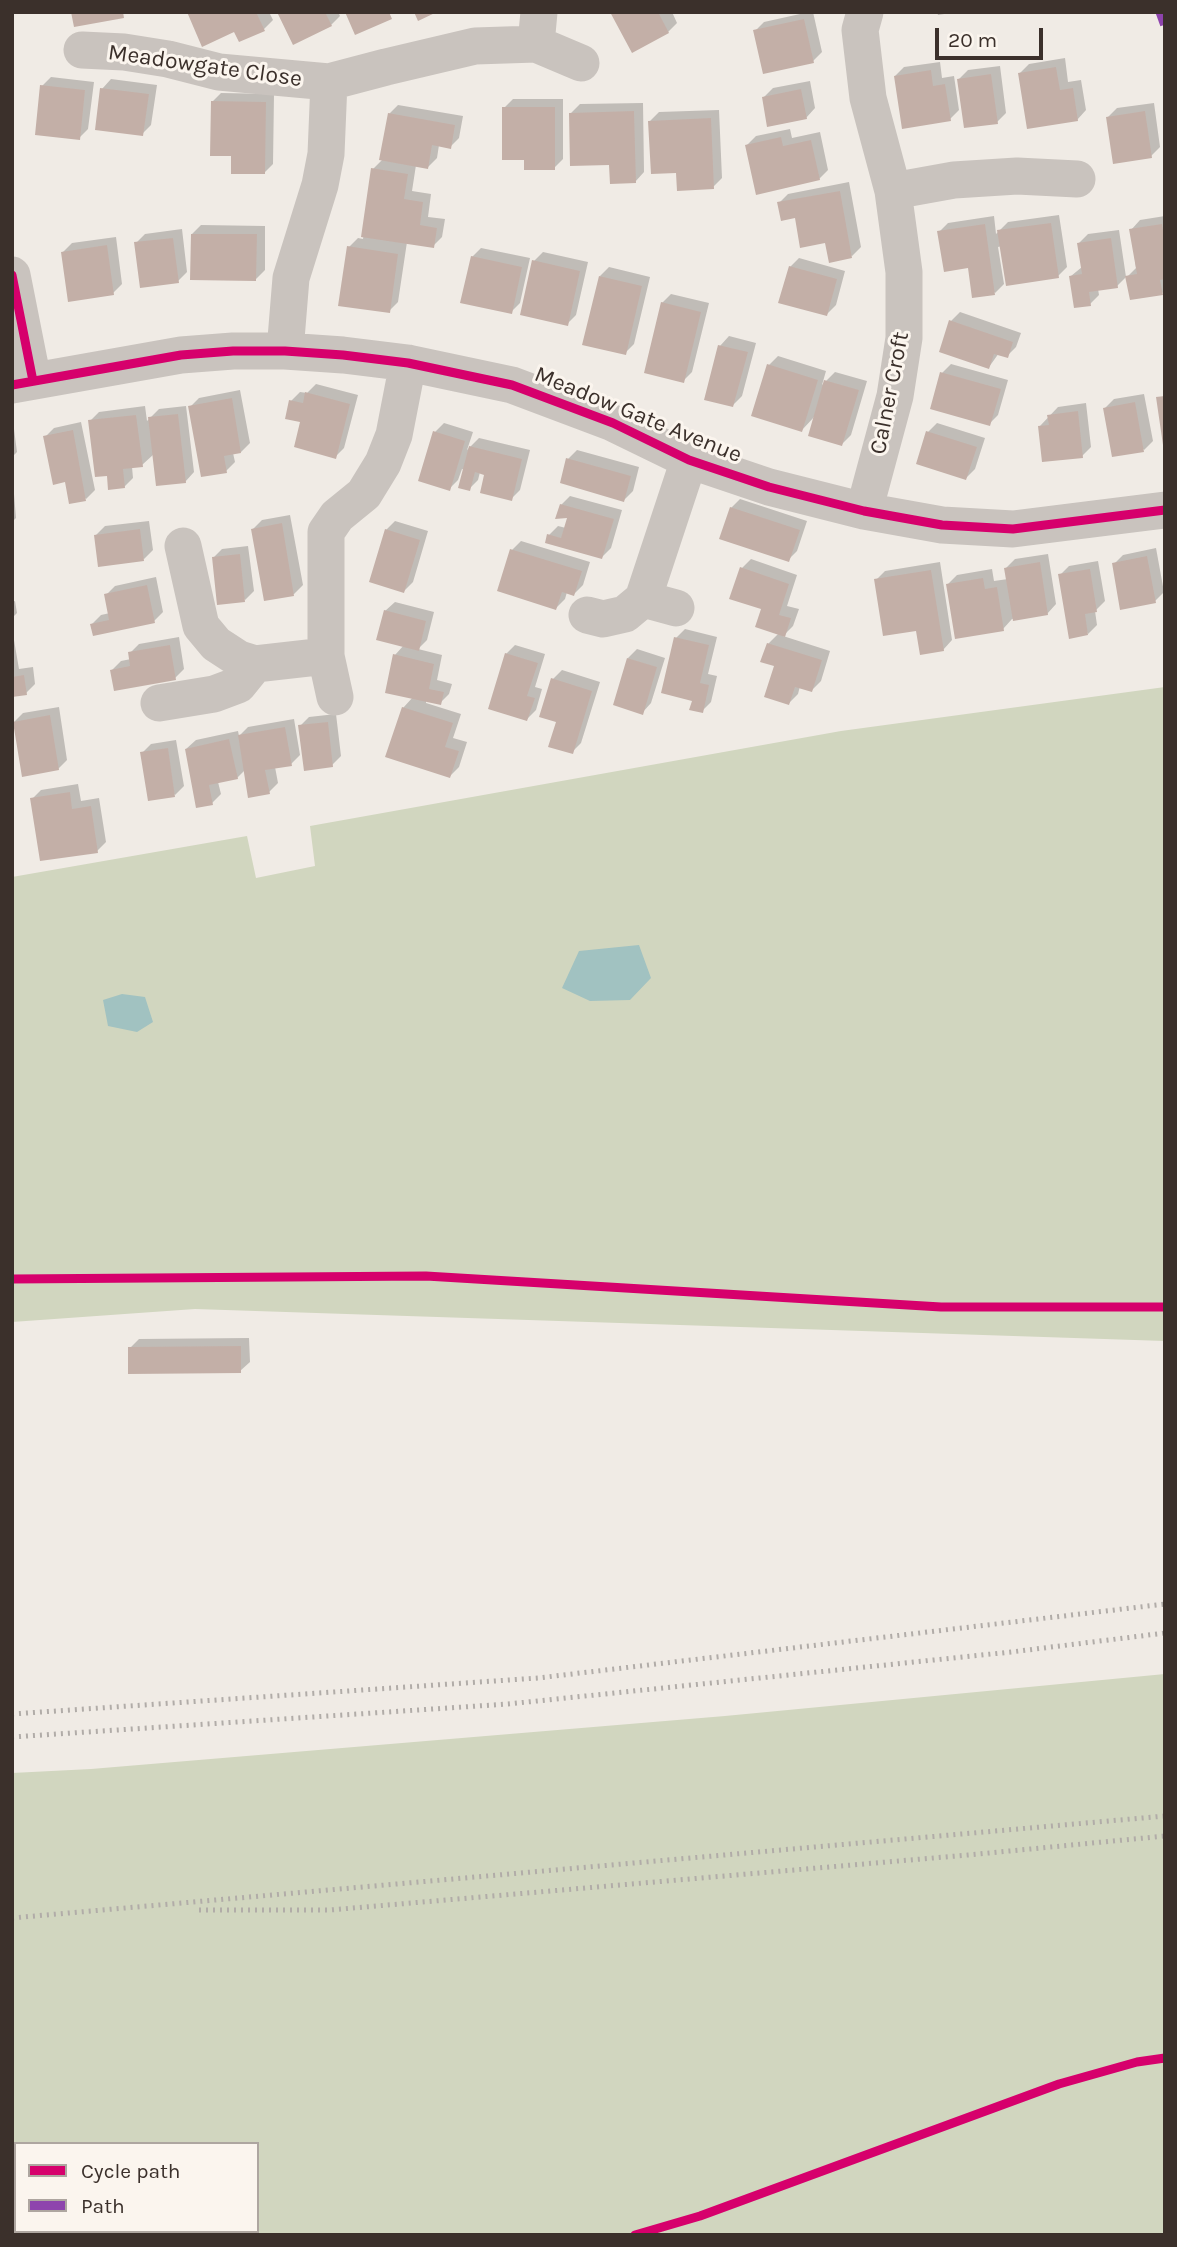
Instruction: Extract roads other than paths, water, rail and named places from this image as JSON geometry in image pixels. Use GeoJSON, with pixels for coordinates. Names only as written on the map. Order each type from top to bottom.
{"type":"FeatureCollection","features":[{"type":"Feature","properties":{"kind":"street","name":"Calner Croft"},"geometry":{"type":"LineString","coordinates":[[864,511],[894,396],[904,338],[904,272],[893,191],[869,98],[860,30],[865,12]]}},
{"type":"Feature","properties":{"kind":"street","name":"Meadowgate Close"},"geometry":{"type":"LineString","coordinates":[[82,50],[124,52],[168,59],[219,72],[329,82],[538,28],[581,63]]}},
{"type":"Feature","properties":{"kind":"street","name":"Meadowgate Close"},"geometry":{"type":"LineString","coordinates":[[285,351],[291,278],[320,185],[326,153],[329,82]]}},
{"type":"Feature","properties":{"kind":"street"},"geometry":{"type":"LineString","coordinates":[[893,191],[954,180],[1017,176],[1077,179]]}},
{"type":"Feature","properties":{"kind":"street"},"geometry":{"type":"LineString","coordinates":[[12,275],[23,383]]}},
{"type":"Feature","properties":{"kind":"street","name":"Meadow Gate Avenue"},"geometry":{"type":"LineString","coordinates":[[23,383],[181,355],[233,351],[285,351],[408,363],[512,384],[613,423],[689,460],[769,487],[864,511],[942,526],[1013,529],[1165,510]]}},
{"type":"Feature","properties":{"kind":"street"},"geometry":{"type":"LineString","coordinates":[[335,697],[326,656],[326,531],[337,516],[364,494],[383,463],[394,435],[408,363]]}},
{"type":"Feature","properties":{"kind":"street","name":"Meadow Gate Avenue"},"geometry":{"type":"LineString","coordinates":[[587,615],[603,618],[659,604],[689,460]]}},
{"type":"Feature","properties":{"kind":"street"},"geometry":{"type":"LineString","coordinates":[[183,546],[201,626],[216,644],[239,659],[256,664],[326,656]]}},
{"type":"Feature","properties":{"kind":"street"},"geometry":{"type":"LineString","coordinates":[[159,703],[215,694],[238,685],[256,664]]}},
{"type":"Feature","properties":{"kind":"water"},"geometry":{"type":"Polygon","coordinates":[[[639,945],[651,978],[630,1000],[590,1001],[562,988],[579,951],[639,945]]]}},
{"type":"Feature","properties":{"kind":"water"},"geometry":{"type":"Polygon","coordinates":[[[122,994],[145,997],[153,1022],[137,1032],[108,1026],[103,1000],[122,994]]]}},
{"type":"Feature","properties":{"kind":"railway"},"geometry":{"type":"LineString","coordinates":[[12,1714],[538,1678],[1165,1604]]}},
{"type":"Feature","properties":{"kind":"railway"},"geometry":{"type":"LineString","coordinates":[[12,1737],[508,1704],[1011,1652],[1165,1633]]}},
{"type":"Feature","properties":{"kind":"railway"},"geometry":{"type":"LineString","coordinates":[[12,1918],[1165,1816]]}},
{"type":"Feature","properties":{"kind":"railway"},"geometry":{"type":"LineString","coordinates":[[199,1910],[330,1910],[1165,1836]]}}]}
